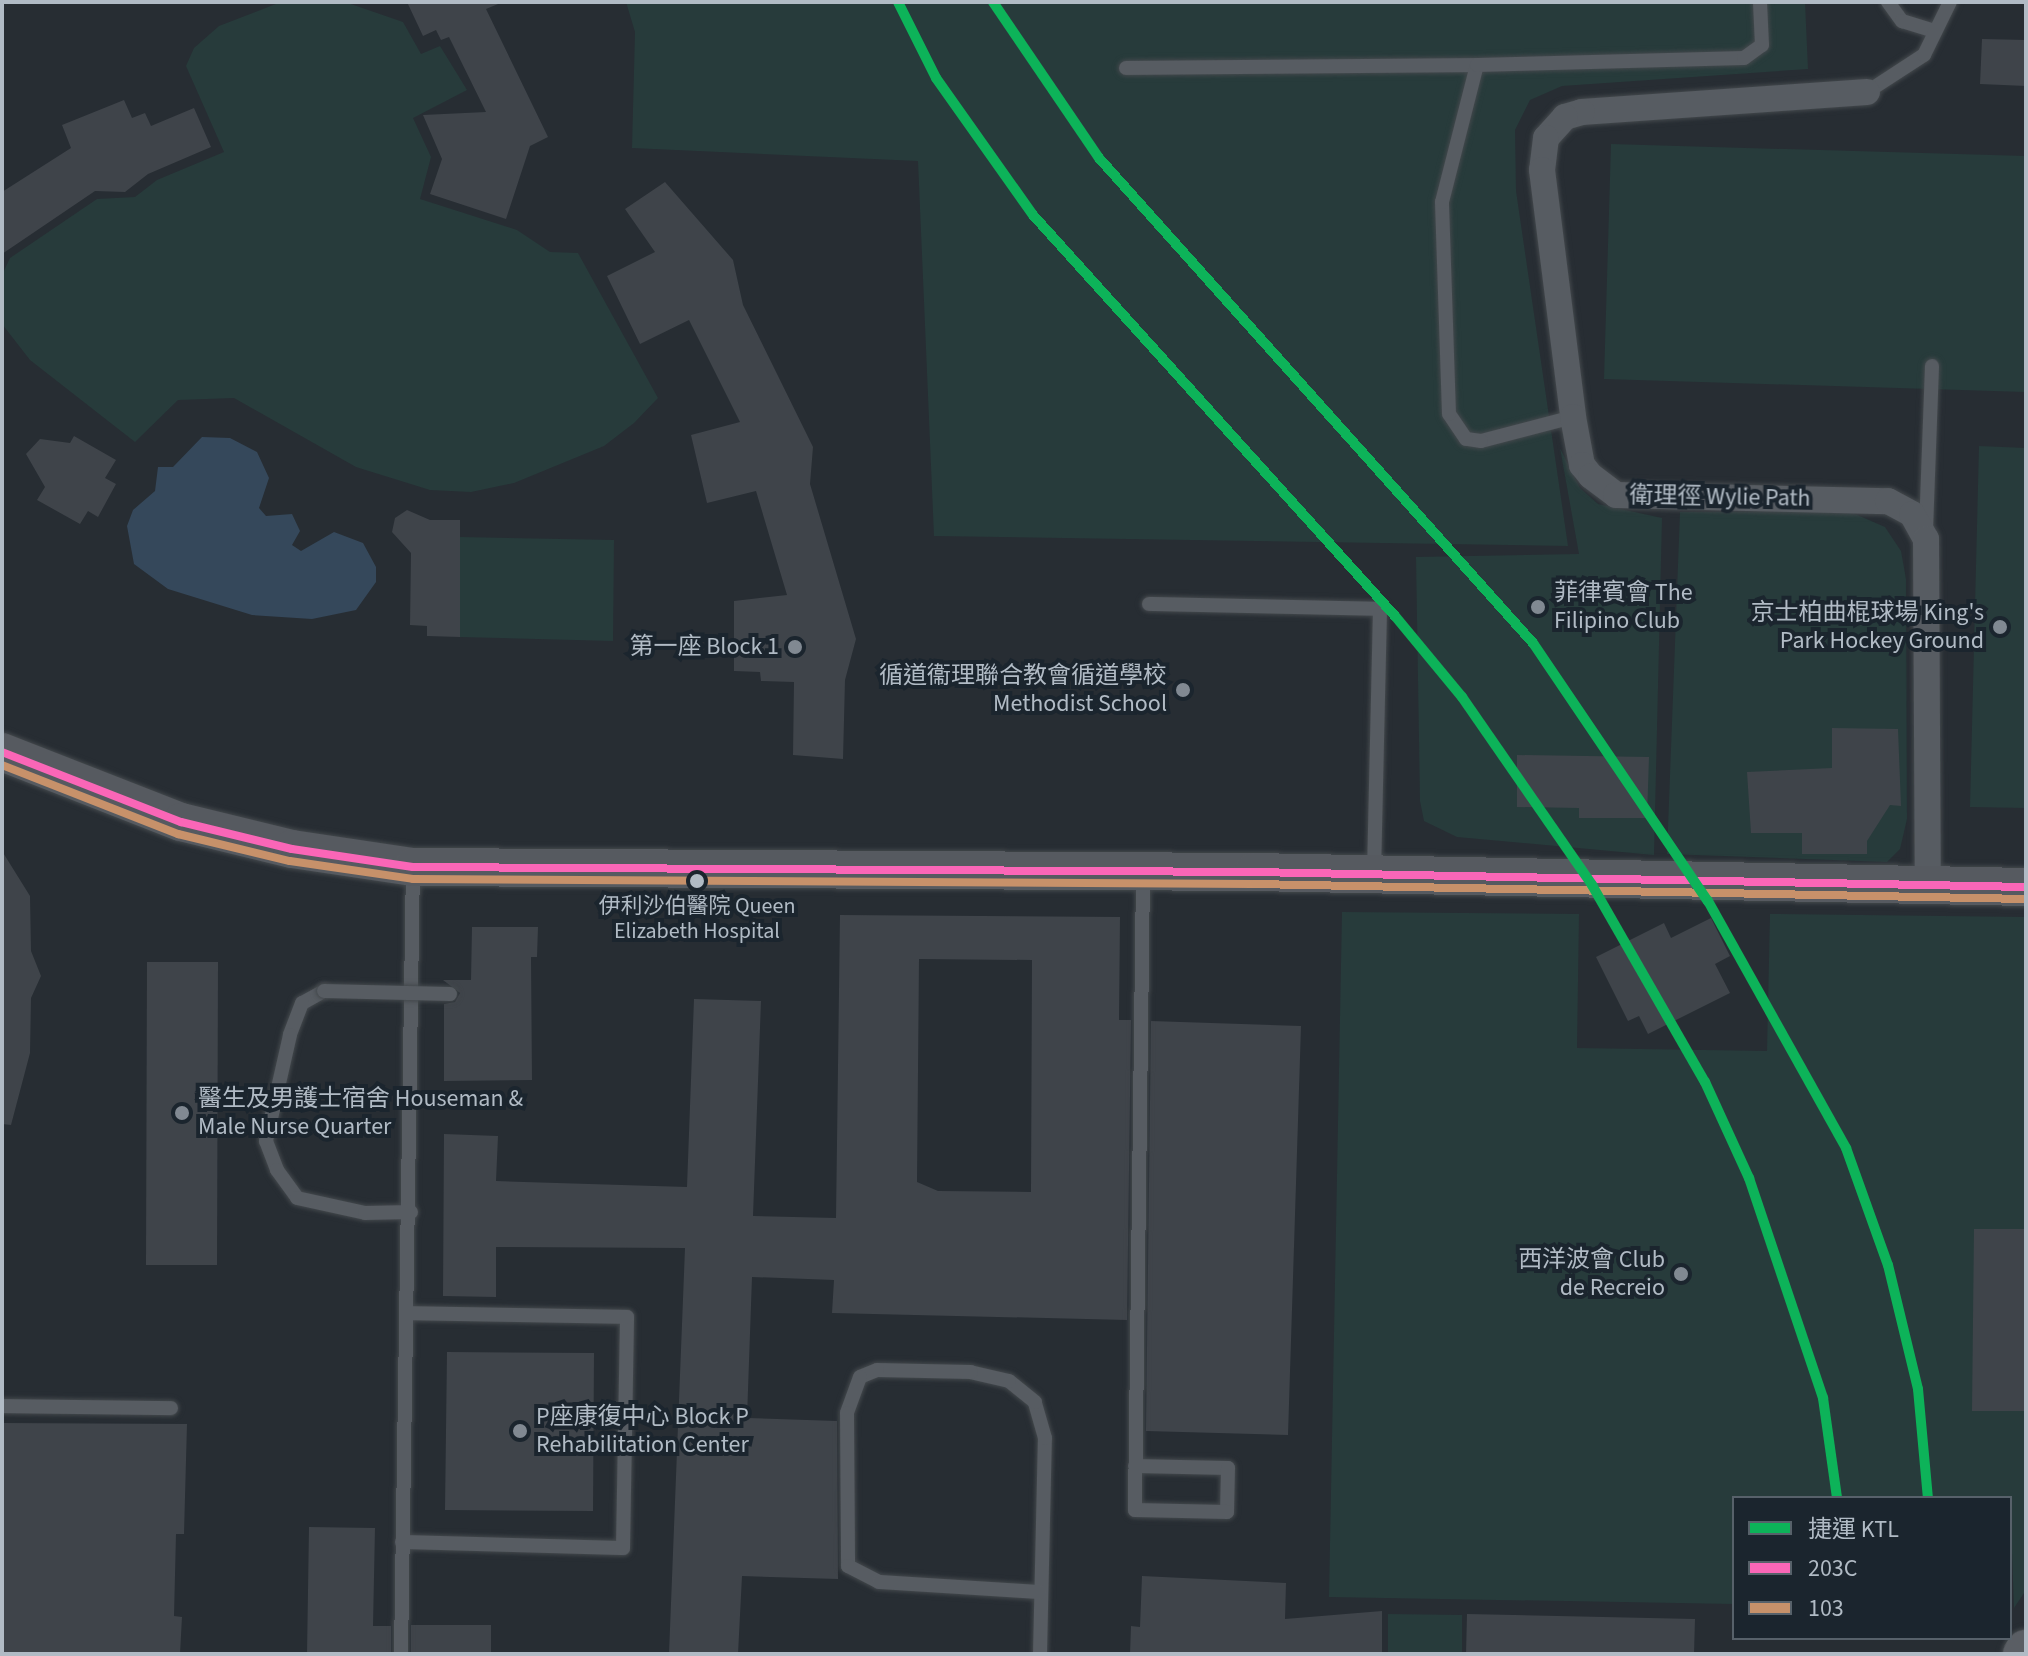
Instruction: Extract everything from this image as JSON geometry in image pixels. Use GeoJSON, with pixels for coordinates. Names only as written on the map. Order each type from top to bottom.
{"type":"FeatureCollection","features":[{"type":"Feature","properties":{"kind":"street","name":"衛理徑 Wylie Path"},"geometry":{"type":"LineString","coordinates":[[1867,92],[1582,112],[1556,125],[1546,138],[1542,170],[1573,417],[1582,465],[1616,495],[1888,501],[1912,514],[1926,539]]}},
{"type":"Feature","properties":{"kind":"street"},"geometry":{"type":"LineString","coordinates":[[1926,539],[1928,887]]}},
{"type":"Feature","properties":{"kind":"street"},"geometry":{"type":"LineString","coordinates":[[2,752],[181,822],[292,849],[413,867],[1143,871],[2026,887]]}},
{"type":"Feature","properties":{"kind":"lane"},"geometry":{"type":"LineString","coordinates":[[1126,68],[1477,65],[1744,58],[1762,45],[1760,2]]}},
{"type":"Feature","properties":{"kind":"lane"},"geometry":{"type":"LineString","coordinates":[[1888,2],[1902,21],[1935,31]]}},
{"type":"Feature","properties":{"kind":"lane"},"geometry":{"type":"LineString","coordinates":[[1867,92],[1924,55],[1950,2]]}},
{"type":"Feature","properties":{"kind":"lane"},"geometry":{"type":"LineString","coordinates":[[1477,65],[1442,202],[1449,414],[1466,439],[1481,441],[1573,417]]}},
{"type":"Feature","properties":{"kind":"lane"},"geometry":{"type":"LineString","coordinates":[[1926,539],[1932,366]]}},
{"type":"Feature","properties":{"kind":"lane"},"geometry":{"type":"LineString","coordinates":[[1149,604],[1380,609],[1374,874]]}},
{"type":"Feature","properties":{"kind":"lane"},"geometry":{"type":"LineString","coordinates":[[401,1654],[406,1313],[411,1212],[413,867]]}},
{"type":"Feature","properties":{"kind":"lane"},"geometry":{"type":"LineString","coordinates":[[1135,1466],[1228,1468],[1227,1512],[1135,1510],[1135,1466],[1143,871]]}},
{"type":"Feature","properties":{"kind":"lane"},"geometry":{"type":"LineString","coordinates":[[411,1212],[365,1213],[297,1198],[277,1170],[266,1141],[290,1035],[302,1003],[324,991],[450,994]]}},
{"type":"Feature","properties":{"kind":"lane"},"geometry":{"type":"LineString","coordinates":[[402,1542],[623,1548],[627,1317],[406,1313]]}},
{"type":"Feature","properties":{"kind":"lane"},"geometry":{"type":"LineString","coordinates":[[1040,1592],[879,1582],[848,1566],[847,1413],[860,1377],[877,1370],[971,1372],[1009,1381],[1035,1402],[1045,1438],[1040,1654]]}},
{"type":"Feature","properties":{"kind":"lane"},"geometry":{"type":"LineString","coordinates":[[2,1406],[171,1408]]}},
{"type":"Feature","properties":{"kind":"green space"},"geometry":{"type":"Polygon","coordinates":[[[281,2],[345,2],[403,22],[421,54],[440,46],[467,90],[413,118],[431,157],[420,199],[517,230],[550,252],[578,253],[658,398],[634,423],[604,446],[514,483],[471,492],[430,490],[356,467],[234,398],[178,400],[135,442],[30,360],[2,324],[2,275],[10,258],[97,199],[135,197],[157,180],[224,152],[186,66],[194,48],[219,26],[281,2]]]}},
{"type":"Feature","properties":{"kind":"green space"},"geometry":{"type":"Polygon","coordinates":[[[626,2],[1805,2],[1808,69],[1562,86],[1530,100],[1515,130],[1516,191],[1568,546],[934,536],[918,161],[632,148],[635,32],[626,2]]]}},
{"type":"Feature","properties":{"kind":"green space"},"geometry":{"type":"Polygon","coordinates":[[[1611,144],[2026,156],[2025,392],[1604,379],[1611,144]]]}},
{"type":"Feature","properties":{"kind":"green space","name":"京士柏曲棍球場 King's Park Hockey Ground"},"geometry":{"type":"Polygon","coordinates":[[[1979,446],[2026,448],[2026,808],[1970,807],[1979,446]]]}},
{"type":"Feature","properties":{"kind":"green space","name":"菲律賓會 The Filipino Club"},"geometry":{"type":"Polygon","coordinates":[[[1560,448],[1580,488],[1598,504],[1662,518],[1654,855],[1457,837],[1424,821],[1420,801],[1416,557],[1579,554],[1560,448]]]}},
{"type":"Feature","properties":{"kind":"green space"},"geometry":{"type":"Polygon","coordinates":[[[1848,511],[1885,527],[1901,551],[1906,579],[1907,819],[1900,849],[1887,862],[1667,854],[1680,512],[1848,511]]]}},
{"type":"Feature","properties":{"kind":"green space"},"geometry":{"type":"Polygon","coordinates":[[[460,537],[614,540],[613,641],[460,637],[460,537]]]}},
{"type":"Feature","properties":{"kind":"green space","name":"西洋波會 Club de Recreio"},"geometry":{"type":"Polygon","coordinates":[[[1342,912],[1579,914],[1577,1048],[1767,1051],[1770,914],[2026,917],[2026,1590],[2014,1608],[2012,1496],[1732,1496],[1732,1604],[1329,1597],[1342,912]]]}},
{"type":"Feature","properties":{"kind":"green space"},"geometry":{"type":"Polygon","coordinates":[[[1388,1614],[1462,1615],[1462,1654],[1388,1654],[1388,1614]]]}},
{"type":"Feature","properties":{"kind":"water"},"geometry":{"type":"Polygon","coordinates":[[[202,437],[230,438],[257,452],[269,478],[259,508],[266,516],[292,514],[300,531],[292,545],[301,551],[334,532],[363,543],[376,567],[376,582],[356,610],[312,619],[252,615],[168,589],[134,564],[127,526],[133,510],[155,491],[158,467],[173,467],[202,437]]]}},
{"type":"Feature","properties":{"kind":"building"},"geometry":{"type":"Polygon","coordinates":[[[407,2],[503,2],[486,9],[548,137],[530,146],[506,219],[430,194],[442,159],[423,115],[486,112],[449,37],[441,40],[436,30],[423,36],[407,2]]]}},
{"type":"Feature","properties":{"kind":"building"},"geometry":{"type":"Polygon","coordinates":[[[1982,39],[2026,40],[2026,86],[1980,84],[1982,39]]]}},
{"type":"Feature","properties":{"kind":"building"},"geometry":{"type":"Polygon","coordinates":[[[124,100],[132,118],[145,113],[151,126],[194,108],[211,147],[148,174],[125,192],[95,191],[2,254],[2,192],[71,148],[62,125],[124,100]]]}},
{"type":"Feature","properties":{"kind":"building"},"geometry":{"type":"Polygon","coordinates":[[[665,182],[733,260],[743,305],[813,447],[810,484],[856,639],[845,680],[843,759],[793,755],[794,682],[761,681],[760,672],[734,671],[734,601],[787,595],[756,491],[707,503],[691,435],[740,422],[689,320],[640,344],[607,276],[655,252],[625,209],[665,182]]]}},
{"type":"Feature","properties":{"kind":"building"},"geometry":{"type":"Polygon","coordinates":[[[74,436],[116,460],[105,478],[116,484],[98,517],[88,511],[80,524],[37,500],[45,487],[26,454],[40,439],[70,443],[74,436]]]}},
{"type":"Feature","properties":{"kind":"building"},"geometry":{"type":"Polygon","coordinates":[[[407,510],[430,520],[460,520],[460,637],[427,636],[427,626],[410,625],[411,553],[392,532],[395,518],[407,510]]]}},
{"type":"Feature","properties":{"kind":"building"},"geometry":{"type":"Polygon","coordinates":[[[1832,728],[1898,729],[1901,806],[1890,805],[1867,841],[1867,854],[1802,854],[1802,833],[1751,833],[1747,772],[1832,768],[1832,728]]]}},
{"type":"Feature","properties":{"kind":"building"},"geometry":{"type":"Polygon","coordinates":[[[1517,755],[1649,757],[1647,818],[1579,818],[1579,808],[1517,807],[1517,755]]]}},
{"type":"Feature","properties":{"kind":"building"},"geometry":{"type":"Polygon","coordinates":[[[2,851],[30,896],[31,951],[41,976],[31,998],[30,1053],[11,1125],[2,1124],[2,851]]]}},
{"type":"Feature","properties":{"kind":"building"},"geometry":{"type":"Polygon","coordinates":[[[840,915],[1120,917],[1119,1020],[1131,1020],[1127,1320],[832,1313],[834,1280],[752,1277],[747,1418],[837,1421],[838,1579],[742,1576],[738,1654],[669,1654],[685,1248],[496,1247],[496,1297],[443,1296],[444,1134],[498,1136],[496,1181],[687,1187],[694,999],[761,1001],[753,1216],[836,1218],[840,915]],[[919,959],[917,1182],[938,1191],[1031,1192],[1032,960],[919,959]]]}},
{"type":"Feature","properties":{"kind":"building"},"geometry":{"type":"Polygon","coordinates":[[[1711,918],[1730,956],[1715,964],[1730,993],[1648,1034],[1639,1016],[1628,1021],[1596,957],[1664,923],[1671,938],[1711,918]]]}},
{"type":"Feature","properties":{"kind":"building"},"geometry":{"type":"Polygon","coordinates":[[[472,927],[538,927],[537,957],[531,957],[532,1080],[444,1081],[444,1004],[455,1002],[460,993],[443,980],[471,980],[472,927]]]}},
{"type":"Feature","properties":{"kind":"building","name":"醫生及男護士宿舍 Houseman & Male Nurse Quarter"},"geometry":{"type":"Polygon","coordinates":[[[147,962],[218,962],[217,1265],[146,1265],[147,962]]]}},
{"type":"Feature","properties":{"kind":"building"},"geometry":{"type":"Polygon","coordinates":[[[1151,1021],[1301,1026],[1288,1435],[1146,1431],[1151,1021]]]}},
{"type":"Feature","properties":{"kind":"building"},"geometry":{"type":"Polygon","coordinates":[[[1974,1229],[2026,1229],[2026,1411],[1972,1411],[1974,1229]]]}},
{"type":"Feature","properties":{"kind":"building","name":"P座康復中心 Block P Rehabilitation Center"},"geometry":{"type":"Polygon","coordinates":[[[447,1352],[594,1353],[593,1511],[445,1510],[447,1352]]]}},
{"type":"Feature","properties":{"kind":"building"},"geometry":{"type":"Polygon","coordinates":[[[2,1423],[187,1424],[184,1534],[176,1534],[174,1616],[182,1617],[180,1654],[2,1654],[2,1423]]]}},
{"type":"Feature","properties":{"kind":"building"},"geometry":{"type":"Polygon","coordinates":[[[309,1527],[375,1528],[373,1626],[391,1626],[391,1654],[307,1654],[309,1527]]]}},
{"type":"Feature","properties":{"kind":"building"},"geometry":{"type":"Polygon","coordinates":[[[1142,1576],[1286,1583],[1285,1619],[1382,1611],[1382,1654],[1130,1654],[1131,1626],[1140,1627],[1142,1576]]]}},
{"type":"Feature","properties":{"kind":"building"},"geometry":{"type":"Polygon","coordinates":[[[1467,1614],[1695,1619],[1694,1654],[1466,1654],[1467,1614]]]}},
{"type":"Feature","properties":{"kind":"building"},"geometry":{"type":"Polygon","coordinates":[[[411,1625],[491,1625],[491,1654],[411,1654],[411,1625]]]}},
{"type":"Feature","properties":{"kind":"metro line","name":"KTL"},"geometry":{"type":"LineString","coordinates":[[898,2],[936,78],[1033,215],[1395,616],[1462,697],[1592,885],[1705,1082],[1749,1178],[1823,1398],[1837,1496]]}},
{"type":"Feature","properties":{"kind":"metro line","name":"KTL"},"geometry":{"type":"LineString","coordinates":[[993,2],[1099,158],[1533,643],[1708,901],[1846,1148],[1888,1265],[1918,1389],[1928,1496]]}},
{"type":"Feature","properties":{"kind":"transit line","name":"203C"},"geometry":{"type":"LineString","coordinates":[[2,752],[181,822],[292,849],[413,867],[1253,872],[2026,887]]}},
{"type":"Feature","properties":{"kind":"transit line","name":"103"},"geometry":{"type":"LineString","coordinates":[[2,765],[178,834],[290,861],[413,879],[1253,884],[2026,899]]}},
{"type":"Feature","properties":{"kind":"place","name":"菲律賓會 The Filipino Club"},"geometry":{"type":"Point","coordinates":[1538,607]}},
{"type":"Feature","properties":{"kind":"place","name":"京士柏曲棍球場 King's Park Hockey Ground"},"geometry":{"type":"Point","coordinates":[2000,627]}},
{"type":"Feature","properties":{"kind":"place","name":"第一座 Block 1"},"geometry":{"type":"Point","coordinates":[795,647]}},
{"type":"Feature","properties":{"kind":"place","name":"循道衞理聯合教會循道學校 Methodist School"},"geometry":{"type":"Point","coordinates":[1183,690]}},
{"type":"Feature","properties":{"kind":"place","name":"伊利沙伯醫院 Queen Elizabeth Hospital"},"geometry":{"type":"Point","coordinates":[697,881]}},
{"type":"Feature","properties":{"kind":"place","name":"醫生及男護士宿舍 Houseman & Male Nurse Quarter"},"geometry":{"type":"Point","coordinates":[182,1113]}},
{"type":"Feature","properties":{"kind":"place","name":"西洋波會 Club de Recreio"},"geometry":{"type":"Point","coordinates":[1681,1274]}},
{"type":"Feature","properties":{"kind":"place","name":"P座康復中心 Block P Rehabilitation Center"},"geometry":{"type":"Point","coordinates":[520,1431]}}]}
